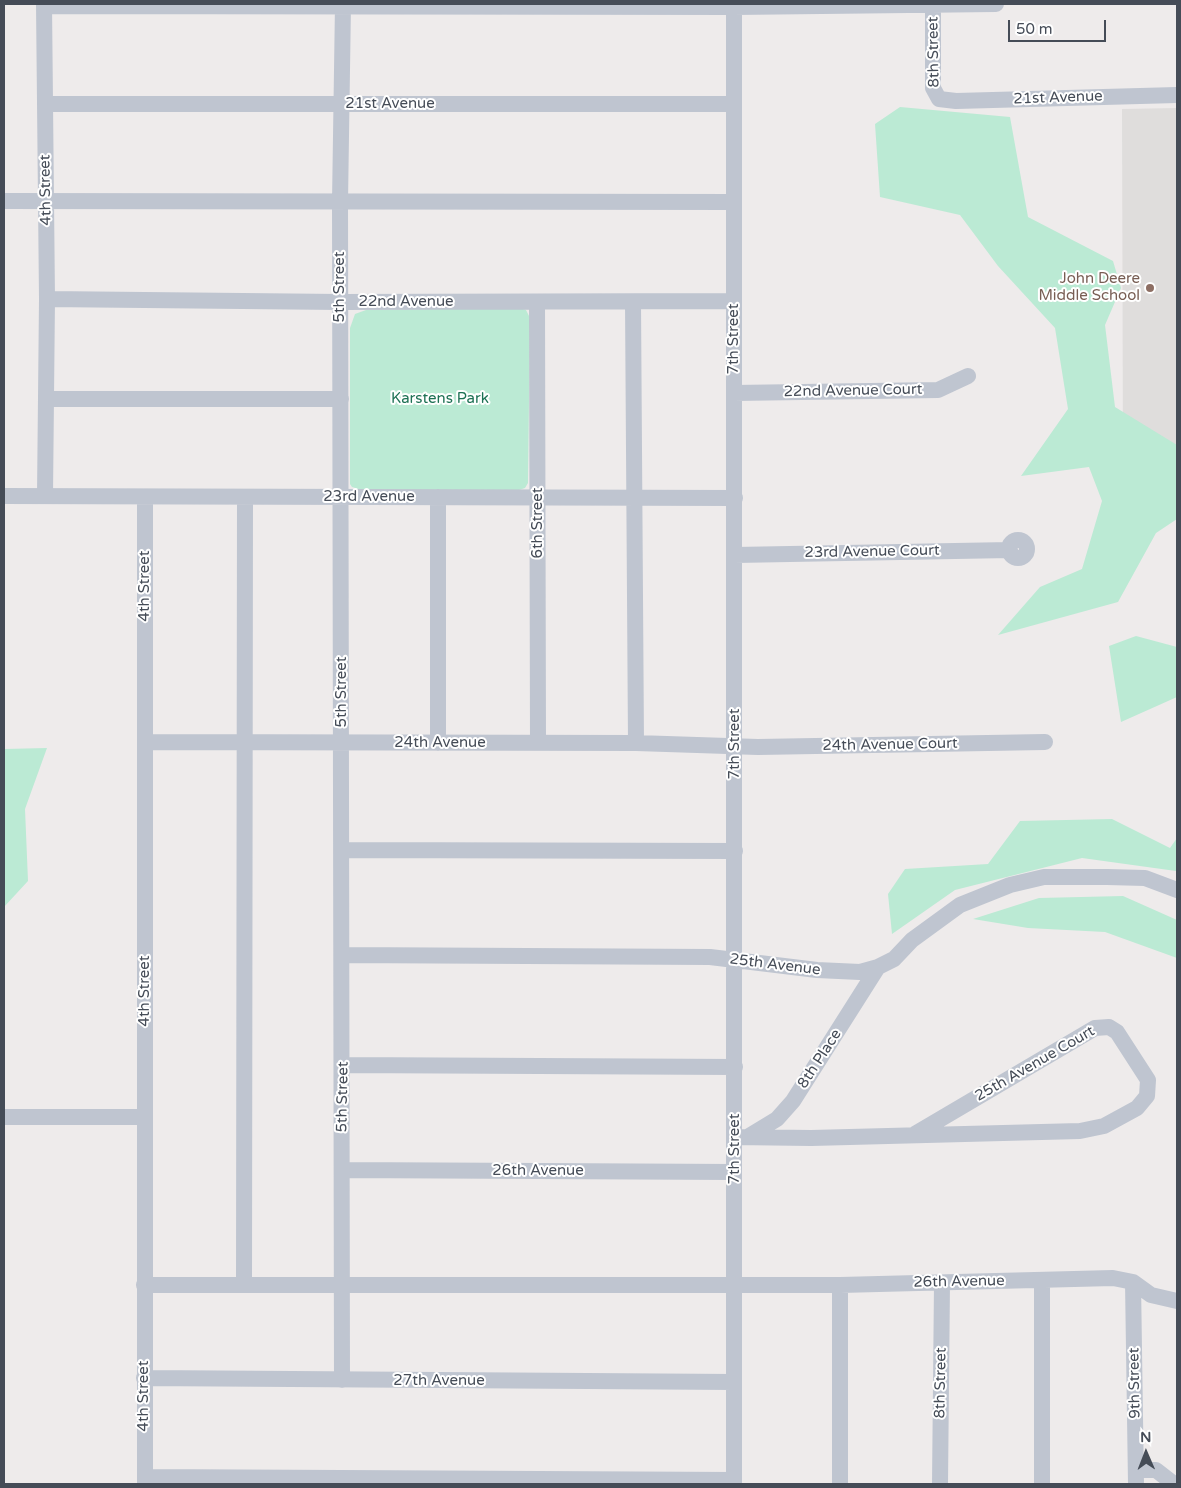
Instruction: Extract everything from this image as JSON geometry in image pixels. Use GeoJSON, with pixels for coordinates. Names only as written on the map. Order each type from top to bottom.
{"type":"FeatureCollection","features":[{"type":"Feature","properties":{"kind":"street","name":"8th Street"},"geometry":{"type":"LineString","coordinates":[[933,4],[932,88],[939,99]]}},
{"type":"Feature","properties":{"kind":"street"},"geometry":{"type":"LineString","coordinates":[[44,5],[734,6],[996,4]]}},
{"type":"Feature","properties":{"kind":"street","name":"4th Street"},"geometry":{"type":"LineString","coordinates":[[44,5],[47,202],[45,495]]}},
{"type":"Feature","properties":{"kind":"street","name":"5th Street"},"geometry":{"type":"LineString","coordinates":[[342,1380],[343,956],[340,202],[343,5]]}},
{"type":"Feature","properties":{"kind":"street","name":"7th Street"},"geometry":{"type":"LineString","coordinates":[[734,6],[735,1067],[741,1137],[734,1172],[734,1482]]}},
{"type":"Feature","properties":{"kind":"street","name":"21st Avenue"},"geometry":{"type":"LineString","coordinates":[[939,99],[956,101],[1177,95]]}},
{"type":"Feature","properties":{"kind":"street","name":"21st Avenue"},"geometry":{"type":"LineString","coordinates":[[46,104],[734,104]]}},
{"type":"Feature","properties":{"kind":"street"},"geometry":{"type":"LineString","coordinates":[[4,202],[734,202]]}},
{"type":"Feature","properties":{"kind":"street","name":"22nd Avenue"},"geometry":{"type":"LineString","coordinates":[[47,299],[340,302],[734,301]]}},
{"type":"Feature","properties":{"kind":"street","name":"6th Street"},"geometry":{"type":"LineString","coordinates":[[537,302],[538,743]]}},
{"type":"Feature","properties":{"kind":"street"},"geometry":{"type":"LineString","coordinates":[[633,302],[636,743]]}},
{"type":"Feature","properties":{"kind":"street","name":"22nd Avenue Court"},"geometry":{"type":"LineString","coordinates":[[734,393],[938,390],[968,376]]}},
{"type":"Feature","properties":{"kind":"street"},"geometry":{"type":"LineString","coordinates":[[46,399],[341,399]]}},
{"type":"Feature","properties":{"kind":"street","name":"23rd Avenue"},"geometry":{"type":"LineString","coordinates":[[4,496],[735,498]]}},
{"type":"Feature","properties":{"kind":"street","name":"4th Street"},"geometry":{"type":"LineString","coordinates":[[145,497],[145,1480]]}},
{"type":"Feature","properties":{"kind":"street"},"geometry":{"type":"LineString","coordinates":[[244,1285],[245,497]]}},
{"type":"Feature","properties":{"kind":"street"},"geometry":{"type":"LineString","coordinates":[[438,497],[438,743]]}},
{"type":"Feature","properties":{"kind":"street","name":"23rd Avenue Court"},"geometry":{"type":"LineString","coordinates":[[735,554],[1010,550]]}},
{"type":"Feature","properties":{"kind":"street","name":"24th Avenue"},"geometry":{"type":"LineString","coordinates":[[146,742],[734,745]]}},
{"type":"Feature","properties":{"kind":"street","name":"24th Avenue Court"},"geometry":{"type":"LineString","coordinates":[[734,745],[1045,742]]}},
{"type":"Feature","properties":{"kind":"street"},"geometry":{"type":"LineString","coordinates":[[342,850],[735,851]]}},
{"type":"Feature","properties":{"kind":"street","name":"25th Avenue"},"geometry":{"type":"LineString","coordinates":[[343,956],[710,957],[843,972],[860,972],[878,967],[894,959],[912,940],[960,905],[1010,885],[1044,877],[1108,876],[1145,878],[1177,890]]}},
{"type":"Feature","properties":{"kind":"street","name":"8th Place"},"geometry":{"type":"LineString","coordinates":[[741,1137],[761,1131],[777,1119],[793,1101],[878,967]]}},
{"type":"Feature","properties":{"kind":"street","name":"25th Avenue Court"},"geometry":{"type":"LineString","coordinates":[[741,1137],[915,1134],[1080,1131],[1098,1128],[1114,1121],[1143,1103],[1147,1096],[1148,1080],[1118,1032],[1109,1028],[1095,1028],[915,1134]]}},
{"type":"Feature","properties":{"kind":"street"},"geometry":{"type":"LineString","coordinates":[[343,1065],[735,1067]]}},
{"type":"Feature","properties":{"kind":"street"},"geometry":{"type":"LineString","coordinates":[[4,1117],[145,1117]]}},
{"type":"Feature","properties":{"kind":"street","name":"26th Avenue"},"geometry":{"type":"LineString","coordinates":[[342,1170],[734,1172]]}},
{"type":"Feature","properties":{"kind":"street","name":"26th Avenue"},"geometry":{"type":"LineString","coordinates":[[144,1285],[840,1285],[1112,1278],[1133,1282],[1151,1295],[1177,1301]]}},
{"type":"Feature","properties":{"kind":"street"},"geometry":{"type":"LineString","coordinates":[[1042,1280],[1042,1484]]}},
{"type":"Feature","properties":{"kind":"street","name":"9th Street"},"geometry":{"type":"LineString","coordinates":[[1133,1282],[1136,1477]]}},
{"type":"Feature","properties":{"kind":"street","name":"8th Street"},"geometry":{"type":"LineString","coordinates":[[940,1484],[942,1283]]}},
{"type":"Feature","properties":{"kind":"street"},"geometry":{"type":"LineString","coordinates":[[840,1285],[840,1484]]}},
{"type":"Feature","properties":{"kind":"street","name":"27th Avenue"},"geometry":{"type":"LineString","coordinates":[[144,1378],[734,1382]]}},
{"type":"Feature","properties":{"kind":"street"},"geometry":{"type":"LineString","coordinates":[[1136,1477],[1156,1470],[1174,1484]]}},
{"type":"Feature","properties":{"kind":"street"},"geometry":{"type":"LineString","coordinates":[[145,1480],[734,1482]]}},
{"type":"Feature","properties":{"kind":"shaded area","name":"John Deere Middle School"},"geometry":{"type":"Polygon","coordinates":[[[1177,108],[1177,510],[1123,467],[1122,109],[1177,108]]]}},
{"type":"Feature","properties":{"kind":"green space"},"geometry":{"type":"Polygon","coordinates":[[[900,107],[1010,117],[1028,217],[1113,261],[1121,288],[1105,325],[1115,407],[1177,445],[1177,519],[1156,533],[1118,602],[998,635],[1040,587],[1082,569],[1102,501],[1089,467],[1021,476],[1068,409],[1055,328],[998,266],[960,215],[880,197],[875,124],[900,107]]]}},
{"type":"Feature","properties":{"kind":"green space","name":"Karstens Park"},"geometry":{"type":"Polygon","coordinates":[[[520,308],[526,310],[530,318],[528,483],[525,488],[519,490],[362,490],[352,487],[350,484],[350,328],[355,314],[366,310],[520,308]]]}},
{"type":"Feature","properties":{"kind":"green space"},"geometry":{"type":"Polygon","coordinates":[[[1136,636],[1177,647],[1177,697],[1121,722],[1109,646],[1136,636]]]}},
{"type":"Feature","properties":{"kind":"green space"},"geometry":{"type":"Polygon","coordinates":[[[47,748],[25,809],[28,881],[4,907],[4,749],[47,748]]]}},
{"type":"Feature","properties":{"kind":"green space"},"geometry":{"type":"Polygon","coordinates":[[[1112,819],[1170,848],[1177,838],[1176,871],[1082,858],[955,890],[892,934],[888,894],[905,869],[988,864],[1020,821],[1112,819]]]}},
{"type":"Feature","properties":{"kind":"green space"},"geometry":{"type":"Polygon","coordinates":[[[1123,896],[1177,920],[1177,958],[1105,932],[1028,928],[973,919],[1039,898],[1123,896]]]}},
{"type":"Feature","properties":{"kind":"place","name":"John Deere Middle School"},"geometry":{"type":"Point","coordinates":[1150,288]}}]}
